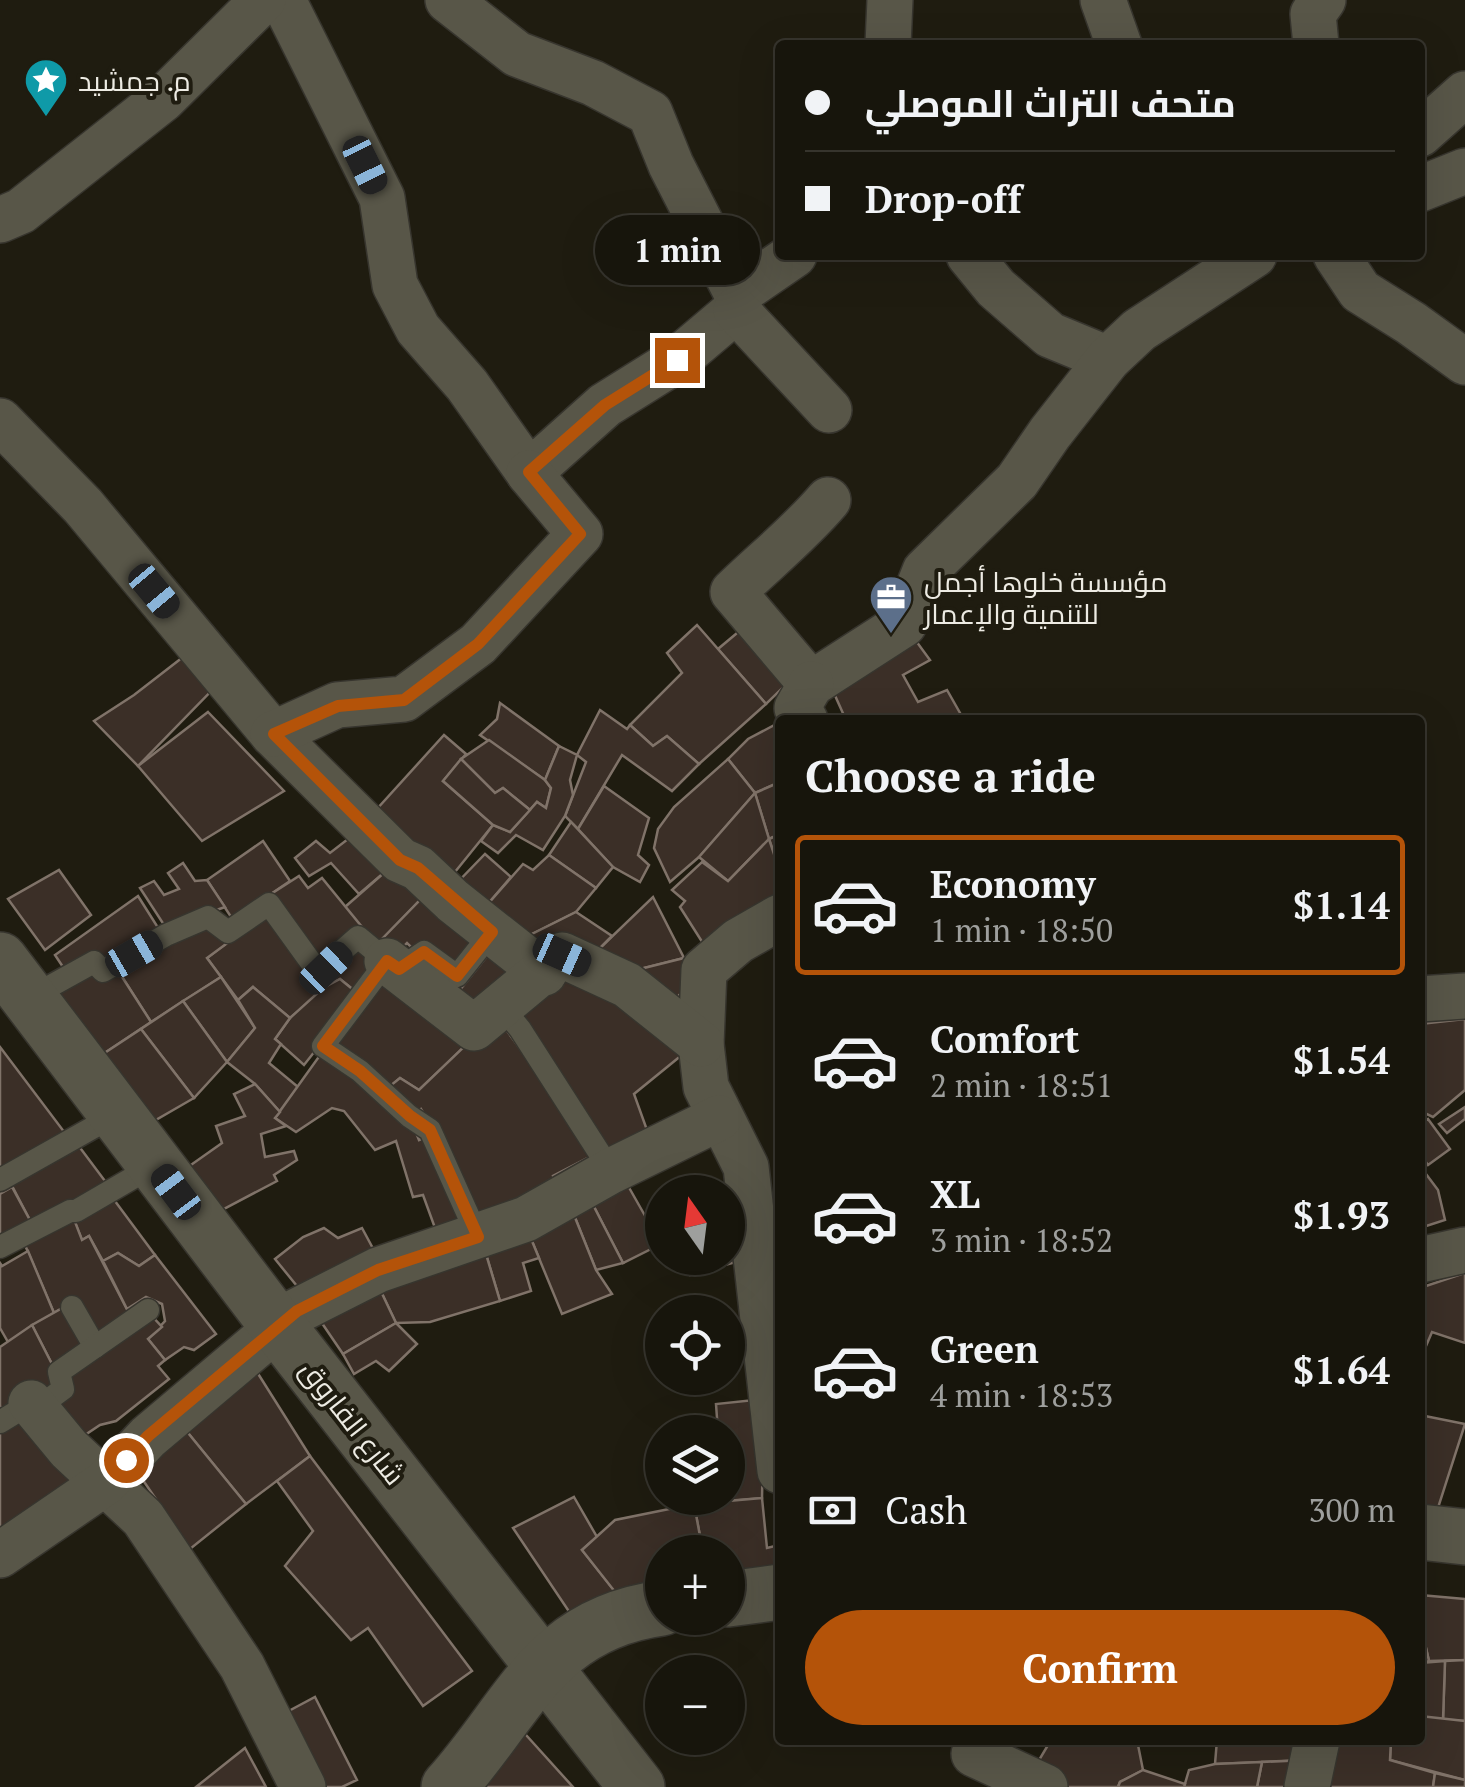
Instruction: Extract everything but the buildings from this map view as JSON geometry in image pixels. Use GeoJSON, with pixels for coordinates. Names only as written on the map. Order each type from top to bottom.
{"type":"FeatureCollection","features":[{"type":"Feature","properties":{"kind":"main road","name":"شارع الفاروق"},"geometry":{"type":"LineString","coordinates":[[14,979],[277,1325],[638,1787]]}},
{"type":"Feature","properties":{"kind":"main road"},"geometry":{"type":"LineString","coordinates":[[1425,1533],[1465,1537]]}},
{"type":"Feature","properties":{"kind":"main road"},"geometry":{"type":"LineString","coordinates":[[745,1597],[775,1593]]}},
{"type":"Feature","properties":{"kind":"main road"},"geometry":{"type":"LineString","coordinates":[[449,1787],[543,1666],[564,1646],[615,1618],[645,1612]]}},
{"type":"Feature","properties":{"kind":"street"},"geometry":{"type":"LineString","coordinates":[[0,220],[22,211],[163,100],[263,0]]}},
{"type":"Feature","properties":{"kind":"street"},"geometry":{"type":"LineString","coordinates":[[274,734],[338,706],[404,700],[478,644],[580,534],[467,386],[418,329],[396,285],[382,198],[283,0]]}},
{"type":"Feature","properties":{"kind":"street"},"geometry":{"type":"LineString","coordinates":[[448,0],[517,54],[593,83],[650,113],[736,302],[829,410]]}},
{"type":"Feature","properties":{"kind":"street"},"geometry":{"type":"LineString","coordinates":[[1103,0],[1117,40]]}},
{"type":"Feature","properties":{"kind":"street"},"geometry":{"type":"LineString","coordinates":[[1316,40],[1313,14],[1323,0]]}},
{"type":"Feature","properties":{"kind":"street"},"geometry":{"type":"LineString","coordinates":[[1425,130],[1465,94]]}},
{"type":"Feature","properties":{"kind":"street"},"geometry":{"type":"LineString","coordinates":[[1425,187],[1465,171]]}},
{"type":"Feature","properties":{"kind":"street"},"geometry":{"type":"LineString","coordinates":[[529,472],[605,405],[677,360],[736,302],[788,260]]}},
{"type":"Feature","properties":{"kind":"street"},"geometry":{"type":"LineString","coordinates":[[973,260],[996,288],[1050,335],[1108,359]]}},
{"type":"Feature","properties":{"kind":"street"},"geometry":{"type":"LineString","coordinates":[[1339,260],[1360,291],[1465,362]]}},
{"type":"Feature","properties":{"kind":"street"},"geometry":{"type":"LineString","coordinates":[[828,500],[804,528],[733,592],[808,702],[904,624],[926,571],[1017,481],[1108,359],[1227,262]]}},
{"type":"Feature","properties":{"kind":"street"},"geometry":{"type":"LineString","coordinates":[[0,422],[83,506],[274,734],[400,860],[418,868],[544,972]]}},
{"type":"Feature","properties":{"kind":"street"},"geometry":{"type":"LineString","coordinates":[[775,920],[738,941],[704,970],[701,1044],[706,1087],[746,1167],[775,1426]]}},
{"type":"Feature","properties":{"kind":"street"},"geometry":{"type":"LineString","coordinates":[[393,965],[474,1028],[562,955],[628,984],[701,1044]]}},
{"type":"Feature","properties":{"kind":"street"},"geometry":{"type":"LineString","coordinates":[[1425,999],[1465,996]]}},
{"type":"Feature","properties":{"kind":"street"},"geometry":{"type":"LineString","coordinates":[[0,1555],[105,1483],[148,1436],[297,1311],[378,1270],[526,1220],[611,1171],[719,1118]]}},
{"type":"Feature","properties":{"kind":"street"},"geometry":{"type":"LineString","coordinates":[[1425,1259],[1465,1250]]}},
{"type":"Feature","properties":{"kind":"street"},"geometry":{"type":"LineString","coordinates":[[22,1411],[144,1518],[242,1666],[304,1787]]}},
{"type":"Feature","properties":{"kind":"street"},"geometry":{"type":"LineString","coordinates":[[1307,1787],[1316,1745]]}},
{"type":"Feature","properties":{"kind":"street"},"geometry":{"type":"LineString","coordinates":[[970,1760],[1045,1787]]}},
{"type":"Feature","properties":{"kind":"lane"},"geometry":{"type":"LineString","coordinates":[[14,979],[94,962],[102,972],[166,935],[208,917],[228,932],[270,904],[318,972],[358,937],[393,965]]}},
{"type":"Feature","properties":{"kind":"lane"},"geometry":{"type":"LineString","coordinates":[[478,1237],[430,1130],[360,1071],[323,1046],[393,965],[424,952],[457,976],[492,932]]}},
{"type":"Feature","properties":{"kind":"lane"},"geometry":{"type":"LineString","coordinates":[[501,1006],[520,1029],[611,1171]]}},
{"type":"Feature","properties":{"kind":"lane"},"geometry":{"type":"LineString","coordinates":[[0,1180],[117,1114]]}},
{"type":"Feature","properties":{"kind":"lane"},"geometry":{"type":"LineString","coordinates":[[0,1247],[70,1211],[76,1212],[156,1165]]}},
{"type":"Feature","properties":{"kind":"lane"},"geometry":{"type":"LineString","coordinates":[[72,1307],[94,1347]]}},
{"type":"Feature","properties":{"kind":"lane"},"geometry":{"type":"LineString","coordinates":[[22,1411],[63,1389],[59,1372],[148,1310]]}},
{"type":"Feature","properties":{"kind":"place","name":"م. جمشيد"},"geometry":{"type":"Point","coordinates":[46,118]}},
{"type":"Feature","properties":{"kind":"place","name":"مؤسسة خلوها أجمل للتنمية والإعمار"},"geometry":{"type":"Point","coordinates":[891,635]}},
{"type":"Feature","properties":{"kind":"route"},"geometry":{"type":"LineString","coordinates":[[126,1460],[148,1436],[297,1311],[378,1270],[478,1237],[430,1130],[360,1071],[323,1046],[387,961],[399,969],[424,952],[457,976],[492,932],[418,868],[400,860],[274,734],[338,706],[404,700],[478,644],[580,534],[529,472],[605,405],[677,360]]}}]}
